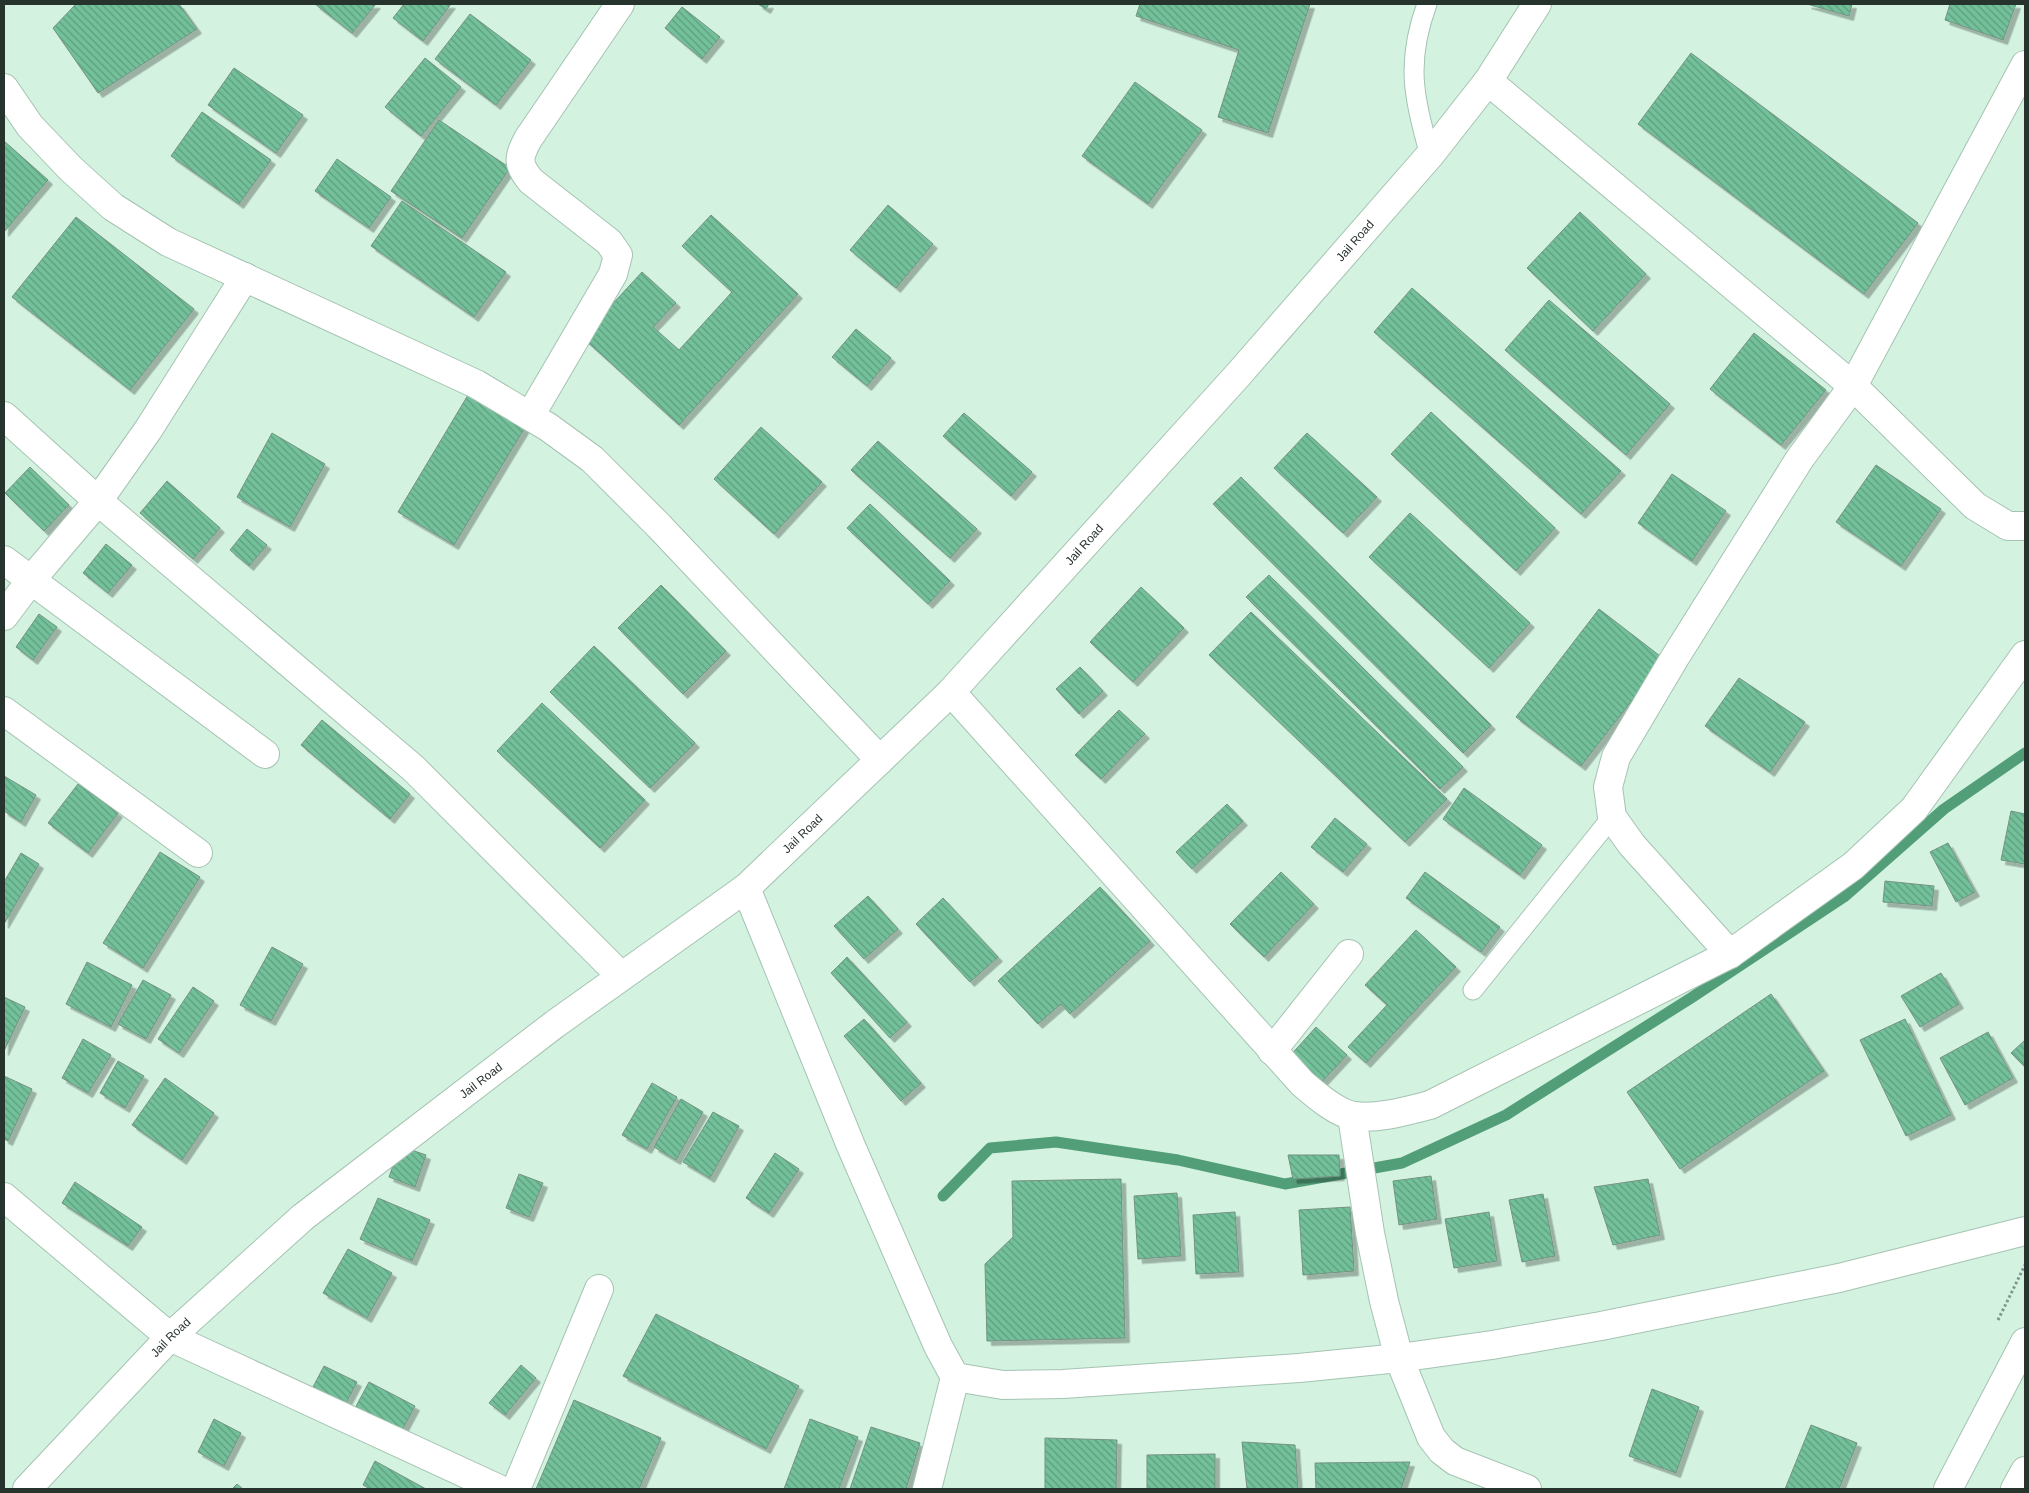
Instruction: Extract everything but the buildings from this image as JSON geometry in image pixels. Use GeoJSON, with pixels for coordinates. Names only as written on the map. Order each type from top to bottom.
{"type":"FeatureCollection","features":[{"type":"Feature","properties":{"kind":"street"},"geometry":{"type":"LineString","coordinates":[[530,416],[613,274],[618,255],[609,242],[531,181],[521,169],[520,155],[528,139],[620,4]]}},
{"type":"Feature","properties":{"kind":"street","name":"Jail Road"},"geometry":{"type":"LineString","coordinates":[[27,1489],[170,1337],[303,1216],[524,1047],[620,976],[746,888],[951,692],[1238,375],[1430,154],[1488,81],[1537,4]]}},
{"type":"Feature","properties":{"kind":"street"},"geometry":{"type":"LineString","coordinates":[[1730,954],[1632,845],[1612,817],[1608,786],[1616,757],[1674,659],[1799,460],[1853,386],[2025,65]]}},
{"type":"Feature","properties":{"kind":"street"},"geometry":{"type":"LineString","coordinates":[[1488,81],[1853,386],[1975,506],[2008,526],[2025,526]]}},
{"type":"Feature","properties":{"kind":"street"},"geometry":{"type":"LineString","coordinates":[[4,88],[30,126],[71,169],[113,207],[168,242],[476,384],[530,416],[592,459],[659,526],[880,760]]}},
{"type":"Feature","properties":{"kind":"street"},"geometry":{"type":"LineString","coordinates":[[4,616],[31,580],[98,501],[148,430],[245,277]]}},
{"type":"Feature","properties":{"kind":"street"},"geometry":{"type":"LineString","coordinates":[[4,416],[98,501],[413,768],[620,976]]}},
{"type":"Feature","properties":{"kind":"street"},"geometry":{"type":"LineString","coordinates":[[4,560],[265,754]]}},
{"type":"Feature","properties":{"kind":"street"},"geometry":{"type":"LineString","coordinates":[[951,692],[1302,1083],[1326,1103],[1352,1116],[1392,1114],[1430,1105],[1730,954],[1853,866],[1914,809],[2025,655]]}},
{"type":"Feature","properties":{"kind":"street"},"geometry":{"type":"LineString","coordinates":[[4,711],[198,853]]}},
{"type":"Feature","properties":{"kind":"street"},"geometry":{"type":"LineString","coordinates":[[746,888],[851,1146],[938,1346],[955,1377],[927,1489]]}},
{"type":"Feature","properties":{"kind":"street"},"geometry":{"type":"LineString","coordinates":[[1272,1051],[1349,954]]}},
{"type":"Feature","properties":{"kind":"street"},"geometry":{"type":"LineString","coordinates":[[1352,1116],[1370,1233],[1384,1302],[1399,1358],[1431,1437],[1442,1451],[1455,1461],[1527,1489]]}},
{"type":"Feature","properties":{"kind":"street"},"geometry":{"type":"LineString","coordinates":[[4,1196],[170,1337],[499,1489]]}},
{"type":"Feature","properties":{"kind":"street"},"geometry":{"type":"LineString","coordinates":[[955,1377],[1003,1385],[1063,1384],[1299,1368],[1399,1358],[1492,1345],[1620,1323],[1839,1278],[2025,1231]]}},
{"type":"Feature","properties":{"kind":"street"},"geometry":{"type":"LineString","coordinates":[[516,1489],[599,1289]]}},
{"type":"Feature","properties":{"kind":"street"},"geometry":{"type":"LineString","coordinates":[[1948,1489],[2025,1342]]}},
{"type":"Feature","properties":{"kind":"street"},"geometry":{"type":"LineString","coordinates":[[2015,1489],[2025,1471]]}},
{"type":"Feature","properties":{"kind":"lane"},"geometry":{"type":"LineString","coordinates":[[1427,4],[1419,26],[1413,57],[1413,79],[1420,121],[1430,154]]}},
{"type":"Feature","properties":{"kind":"lane"},"geometry":{"type":"LineString","coordinates":[[1473,990],[1612,817]]}},
{"type":"Feature","properties":{"kind":"waterway"},"geometry":{"type":"LineString","coordinates":[[943,1196],[990,1148],[1056,1142],[1178,1160],[1285,1184],[1402,1163],[1506,1115],[1691,998],[1844,897],[1944,809],[2025,753]]}}]}
